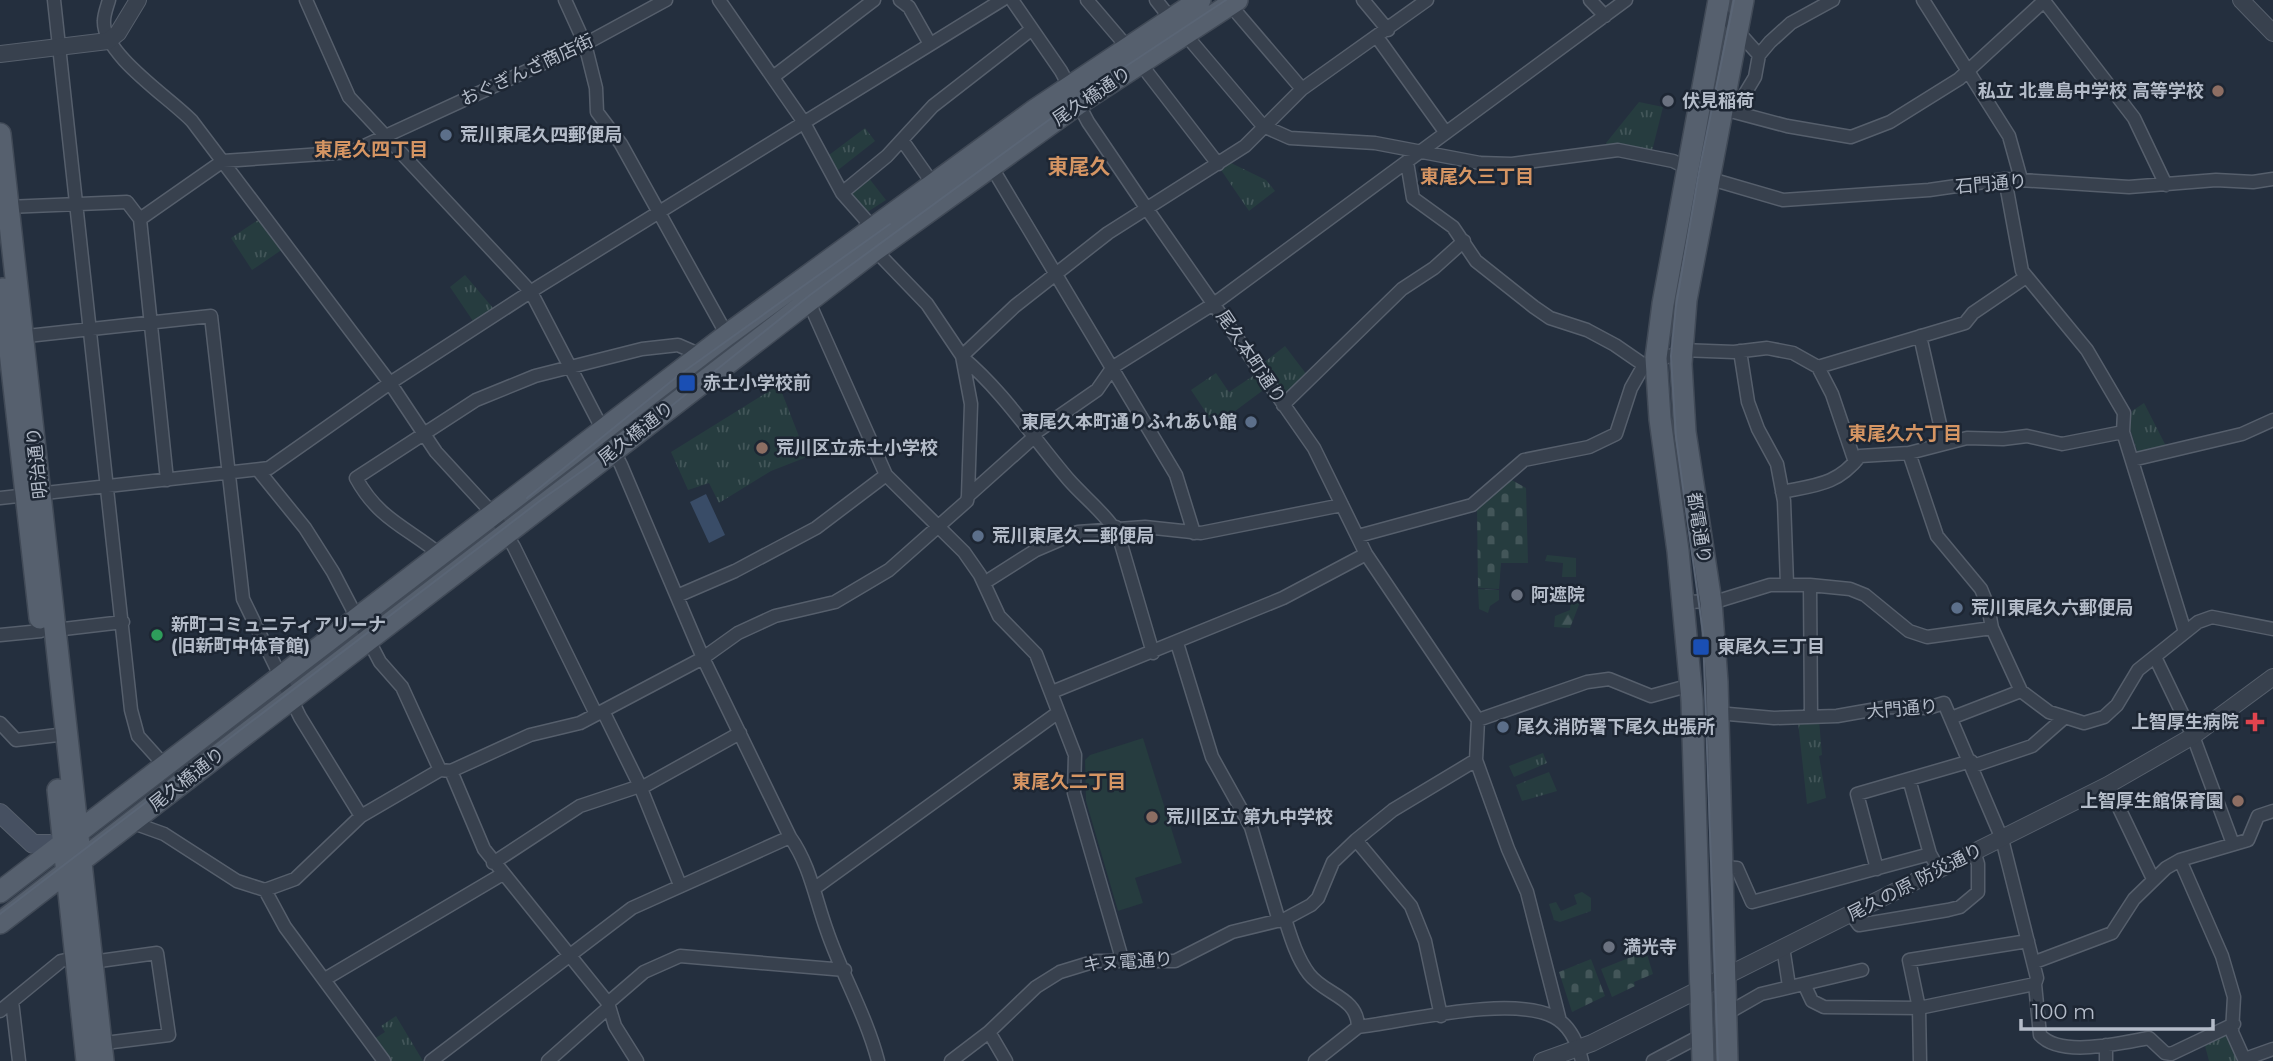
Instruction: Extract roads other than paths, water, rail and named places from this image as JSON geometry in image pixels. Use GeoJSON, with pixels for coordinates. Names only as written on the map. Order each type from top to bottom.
{"type":"FeatureCollection","features":[{"type":"Feature","properties":{"kind":"main road","name":"尾久橋通り"},"geometry":{"type":"LineString","coordinates":[[1178,26],[1200,0]]}},
{"type":"Feature","properties":{"kind":"main road","name":"都電通り"},"geometry":{"type":"LineString","coordinates":[[1727,1061],[1717,691],[1710,602],[1685,432],[1681,351],[1686,300],[1728,111],[1743,0]]}},
{"type":"Feature","properties":{"kind":"main road","name":"尾久橋通り"},"geometry":{"type":"LineString","coordinates":[[74,856],[109,839],[135,820],[808,300],[933,184],[1074,96],[1178,26],[1231,2]]}},
{"type":"Feature","properties":{"kind":"main road","name":"都電通り"},"geometry":{"type":"LineString","coordinates":[[1703,1061],[1691,688],[1684,603],[1650,364],[1663,304],[1715,3]]}},
{"type":"Feature","properties":{"kind":"main road","name":"尾久橋通り"},"geometry":{"type":"LineString","coordinates":[[74,856],[99,817],[727,335],[991,166],[1074,96]]}},
{"type":"Feature","properties":{"kind":"main road","name":"明治通り"},"geometry":{"type":"LineString","coordinates":[[0,134],[7,207],[11,337]]}},
{"type":"Feature","properties":{"kind":"main road","name":"明治通り"},"geometry":{"type":"LineString","coordinates":[[0,259],[32,495],[60,735],[73,792],[74,856]]}},
{"type":"Feature","properties":{"kind":"main road","name":"明治通り"},"geometry":{"type":"LineString","coordinates":[[60,735],[60,812],[74,856]]}},
{"type":"Feature","properties":{"kind":"main road"},"geometry":{"type":"LineString","coordinates":[[0,813],[35,845],[74,856]]}},
{"type":"Feature","properties":{"kind":"main road"},"geometry":{"type":"LineString","coordinates":[[0,892],[23,875],[74,856]]}},
{"type":"Feature","properties":{"kind":"main road"},"geometry":{"type":"LineString","coordinates":[[0,923],[40,893],[74,856]]}},
{"type":"Feature","properties":{"kind":"main road"},"geometry":{"type":"LineString","coordinates":[[74,856],[69,903],[81,957]]}},
{"type":"Feature","properties":{"kind":"main road"},"geometry":{"type":"LineString","coordinates":[[74,856],[81,957],[94,1053]]}},
{"type":"Feature","properties":{"kind":"main road"},"geometry":{"type":"LineString","coordinates":[[40,893],[58,911],[65,940],[81,957]]}},
{"type":"Feature","properties":{"kind":"street"},"geometry":{"type":"LineString","coordinates":[[54,0],[131,710],[138,736],[165,765]]}},
{"type":"Feature","properties":{"kind":"street"},"geometry":{"type":"LineString","coordinates":[[109,0],[104,22],[108,41],[138,76],[170,98],[192,121],[390,383],[423,434],[494,516],[640,787],[680,885]]}},
{"type":"Feature","properties":{"kind":"street"},"geometry":{"type":"LineString","coordinates":[[0,54],[108,41],[118,33],[138,0]]}},
{"type":"Feature","properties":{"kind":"street"},"geometry":{"type":"LineString","coordinates":[[306,0],[349,97],[531,292],[613,449],[703,657],[790,836],[799,849],[815,888],[827,932],[870,1032],[878,1061]]}},
{"type":"Feature","properties":{"kind":"street"},"geometry":{"type":"LineString","coordinates":[[565,0],[584,44],[596,88],[597,112],[621,144],[727,335]]}},
{"type":"Feature","properties":{"kind":"street","name":"おぐぎんざ商店街"},"geometry":{"type":"LineString","coordinates":[[223,161],[351,152],[584,44],[666,0]]}},
{"type":"Feature","properties":{"kind":"street"},"geometry":{"type":"LineString","coordinates":[[719,0],[803,121],[842,193],[873,240],[927,304],[962,356],[998,390],[1033,436],[1114,527],[1153,653]]}},
{"type":"Feature","properties":{"kind":"street"},"geometry":{"type":"LineString","coordinates":[[773,78],[874,0]]}},
{"type":"Feature","properties":{"kind":"street"},"geometry":{"type":"LineString","coordinates":[[900,0],[909,7],[930,44]]}},
{"type":"Feature","properties":{"kind":"street"},"geometry":{"type":"LineString","coordinates":[[0,498],[269,468],[390,383],[531,292],[1002,0]]}},
{"type":"Feature","properties":{"kind":"street","name":"尾久本町通り"},"geometry":{"type":"LineString","coordinates":[[1012,0],[1147,209],[1314,448],[1366,554],[1478,720]]}},
{"type":"Feature","properties":{"kind":"street"},"geometry":{"type":"LineString","coordinates":[[1087,0],[1217,164]]}},
{"type":"Feature","properties":{"kind":"street"},"geometry":{"type":"LineString","coordinates":[[1156,0],[1263,127]]}},
{"type":"Feature","properties":{"kind":"street"},"geometry":{"type":"LineString","coordinates":[[1363,0],[1446,133]]}},
{"type":"Feature","properties":{"kind":"street"},"geometry":{"type":"LineString","coordinates":[[962,356],[1015,306],[1108,233],[1245,146],[1302,89],[1383,34],[1427,0]]}},
{"type":"Feature","properties":{"kind":"street"},"geometry":{"type":"LineString","coordinates":[[1590,0],[1605,16]]}},
{"type":"Feature","properties":{"kind":"street"},"geometry":{"type":"LineString","coordinates":[[968,496],[1033,436],[1097,390],[1113,367],[1215,303],[1626,0]]}},
{"type":"Feature","properties":{"kind":"street"},"geometry":{"type":"LineString","coordinates":[[1833,0],[1791,23],[1759,55],[1755,76],[1728,111],[1787,127],[1851,137],[1891,122],[1970,70],[2045,1],[2134,118],[2166,186]]}},
{"type":"Feature","properties":{"kind":"street"},"geometry":{"type":"LineString","coordinates":[[1923,0],[2009,135],[2021,179]]}},
{"type":"Feature","properties":{"kind":"street"},"geometry":{"type":"LineString","coordinates":[[2241,0],[2273,33]]}},
{"type":"Feature","properties":{"kind":"street"},"geometry":{"type":"LineString","coordinates":[[1231,2],[1302,89]]}},
{"type":"Feature","properties":{"kind":"street"},"geometry":{"type":"LineString","coordinates":[[1715,3],[1759,55]]}},
{"type":"Feature","properties":{"kind":"street"},"geometry":{"type":"LineString","coordinates":[[842,193],[902,140],[933,106],[1032,29]]}},
{"type":"Feature","properties":{"kind":"street","name":"石門通り"},"geometry":{"type":"LineString","coordinates":[[1263,127],[1290,138],[1375,143],[1480,163],[1512,164],[1618,150],[1652,154],[1687,166],[1711,179],[1783,201],[1929,190],[2005,179],[2095,186],[2166,186],[2216,180],[2253,182],[2273,179]]}},
{"type":"Feature","properties":{"kind":"street"},"geometry":{"type":"LineString","coordinates":[[902,140],[933,184]]}},
{"type":"Feature","properties":{"kind":"street"},"geometry":{"type":"LineString","coordinates":[[140,219],[223,161]]}},
{"type":"Feature","properties":{"kind":"street"},"geometry":{"type":"LineString","coordinates":[[1407,162],[1413,198],[1453,227],[1476,261],[1550,318],[1587,330],[1650,364]]}},
{"type":"Feature","properties":{"kind":"street"},"geometry":{"type":"LineString","coordinates":[[991,166],[1177,475],[1194,533]]}},
{"type":"Feature","properties":{"kind":"street"},"geometry":{"type":"LineString","coordinates":[[2005,179],[2022,271],[2069,325],[2124,413],[2123,432],[2185,632]]}},
{"type":"Feature","properties":{"kind":"street"},"geometry":{"type":"LineString","coordinates":[[7,207],[127,202],[140,219],[167,480]]}},
{"type":"Feature","properties":{"kind":"street"},"geometry":{"type":"LineString","coordinates":[[1283,405],[1402,289],[1434,268],[1464,241]]}},
{"type":"Feature","properties":{"kind":"street"},"geometry":{"type":"LineString","coordinates":[[1818,367],[1965,323],[1973,313],[2026,277]]}},
{"type":"Feature","properties":{"kind":"street"},"geometry":{"type":"LineString","coordinates":[[808,300],[886,475],[964,552],[984,583],[999,616],[1036,654],[1052,692],[1056,714],[1075,755],[1074,793],[1123,962]]}},
{"type":"Feature","properties":{"kind":"street"},"geometry":{"type":"LineString","coordinates":[[11,337],[211,316],[243,599],[291,698],[361,816]]}},
{"type":"Feature","properties":{"kind":"street"},"geometry":{"type":"LineString","coordinates":[[1920,336],[1944,442]]}},
{"type":"Feature","properties":{"kind":"street"},"geometry":{"type":"LineString","coordinates":[[442,556],[421,538],[380,513],[356,478],[476,400],[570,365],[642,349],[678,345],[701,355]]}},
{"type":"Feature","properties":{"kind":"street"},"geometry":{"type":"LineString","coordinates":[[1358,536],[1472,505],[1524,460],[1589,447],[1616,435],[1631,388],[1650,364],[1681,351],[1767,348],[1793,353],[1818,367],[1832,394],[1856,462]]}},
{"type":"Feature","properties":{"kind":"street"},"geometry":{"type":"LineString","coordinates":[[1740,351],[1748,402],[1758,429],[1777,464],[1782,492],[1787,584]]}},
{"type":"Feature","properties":{"kind":"street"},"geometry":{"type":"LineString","coordinates":[[135,820],[139,825],[164,834],[237,881],[265,890],[295,879],[361,816],[446,770],[530,735],[560,730],[599,712],[703,657],[738,633],[775,616],[835,602],[889,570],[967,501],[971,404],[962,356]]}},
{"type":"Feature","properties":{"kind":"street"},"geometry":{"type":"LineString","coordinates":[[2132,460],[2242,434],[2273,421]]}},
{"type":"Feature","properties":{"kind":"street"},"geometry":{"type":"LineString","coordinates":[[1782,492],[1830,482],[1846,474],[1860,456],[1909,453],[1944,442],[2027,436],[2062,444],[2123,432]]}},
{"type":"Feature","properties":{"kind":"street"},"geometry":{"type":"LineString","coordinates":[[1909,453],[1937,536],[1981,589],[1989,606],[1992,628],[2021,691],[2049,712],[2084,723],[2105,717],[2117,705],[2138,670],[2197,622],[2212,617],[2273,629]]}},
{"type":"Feature","properties":{"kind":"street"},"geometry":{"type":"LineString","coordinates":[[258,470],[305,528],[333,572],[380,662],[402,687],[493,863],[570,954],[608,1006],[637,1061]]}},
{"type":"Feature","properties":{"kind":"street"},"geometry":{"type":"LineString","coordinates":[[677,596],[735,571],[816,528],[886,475]]}},
{"type":"Feature","properties":{"kind":"street"},"geometry":{"type":"LineString","coordinates":[[984,583],[1036,550],[1078,532],[1114,527],[1145,527],[1194,533],[1342,505]]}},
{"type":"Feature","properties":{"kind":"street"},"geometry":{"type":"LineString","coordinates":[[1052,692],[1283,598],[1366,554]]}},
{"type":"Feature","properties":{"kind":"street"},"geometry":{"type":"LineString","coordinates":[[1684,603],[1710,602],[1770,585],[1850,589],[1865,595],[1909,631],[1927,637],[1992,628]]}},
{"type":"Feature","properties":{"kind":"street"},"geometry":{"type":"LineString","coordinates":[[1810,586],[1811,716]]}},
{"type":"Feature","properties":{"kind":"street"},"geometry":{"type":"LineString","coordinates":[[0,635],[123,622]]}},
{"type":"Feature","properties":{"kind":"street"},"geometry":{"type":"LineString","coordinates":[[1177,643],[1212,757],[1251,827],[1282,920],[1296,951],[1310,975],[1353,1007],[1358,1014],[1358,1027]]}},
{"type":"Feature","properties":{"kind":"street"},"geometry":{"type":"LineString","coordinates":[[2155,657],[2193,736],[2233,844]]}},
{"type":"Feature","properties":{"kind":"street"},"geometry":{"type":"LineString","coordinates":[[1581,1055],[1560,1021],[1528,892],[1508,849],[1476,760],[1478,720],[1587,682],[1609,679],[1651,696],[1691,688],[1717,691]]}},
{"type":"Feature","properties":{"kind":"street","name":"尾久の原 防災通り"},"geometry":{"type":"LineString","coordinates":[[1542,1061],[1581,1055],[1700,989],[2108,785],[2193,736],[2273,679]]}},
{"type":"Feature","properties":{"kind":"street","name":"大門通り"},"geometry":{"type":"LineString","coordinates":[[1717,713],[1774,718],[1837,716],[1888,707],[1928,708],[1944,703],[1951,718],[2021,691]]}},
{"type":"Feature","properties":{"kind":"street"},"geometry":{"type":"LineString","coordinates":[[815,888],[1056,714]]}},
{"type":"Feature","properties":{"kind":"street"},"geometry":{"type":"LineString","coordinates":[[1951,718],[2002,838],[2035,962],[2040,1035],[2058,1047],[2106,1045],[2149,1038],[2171,1054],[2234,1024]]}},
{"type":"Feature","properties":{"kind":"street"},"geometry":{"type":"LineString","coordinates":[[1877,869],[1857,794],[2032,746],[2064,718]]}},
{"type":"Feature","properties":{"kind":"street"},"geometry":{"type":"LineString","coordinates":[[0,723],[16,740],[60,735]]}},
{"type":"Feature","properties":{"kind":"street"},"geometry":{"type":"LineString","coordinates":[[493,863],[580,806],[640,787],[740,733]]}},
{"type":"Feature","properties":{"kind":"street","name":"キヌ電通り"},"geometry":{"type":"LineString","coordinates":[[951,1061],[989,1032],[1037,987],[1060,972],[1082,963],[1175,961],[1232,932],[1282,920],[1311,905],[1333,862],[1356,840],[1392,810],[1476,760]]}},
{"type":"Feature","properties":{"kind":"street"},"geometry":{"type":"LineString","coordinates":[[1909,779],[1930,854],[1939,870]]}},
{"type":"Feature","properties":{"kind":"street"},"geometry":{"type":"LineString","coordinates":[[2108,785],[2154,879]]}},
{"type":"Feature","properties":{"kind":"street"},"geometry":{"type":"LineString","coordinates":[[2035,962],[2112,933],[2134,899],[2154,879],[2180,860],[2248,840],[2258,816],[2273,811]]}},
{"type":"Feature","properties":{"kind":"street"},"geometry":{"type":"LineString","coordinates":[[431,1061],[632,908],[790,836]]}},
{"type":"Feature","properties":{"kind":"street"},"geometry":{"type":"LineString","coordinates":[[1356,840],[1411,906],[1425,941],[1441,1016]]}},
{"type":"Feature","properties":{"kind":"street"},"geometry":{"type":"LineString","coordinates":[[1851,914],[1858,925],[1961,906],[1978,892],[1978,864],[1974,852]]}},
{"type":"Feature","properties":{"kind":"street"},"geometry":{"type":"LineString","coordinates":[[1722,867],[1737,869],[1752,902],[1930,854]]}},
{"type":"Feature","properties":{"kind":"street"},"geometry":{"type":"LineString","coordinates":[[2180,860],[2222,956],[2234,997],[2232,1032],[2245,1060],[2273,1049]]}},
{"type":"Feature","properties":{"kind":"street"},"geometry":{"type":"LineString","coordinates":[[325,979],[501,875]]}},
{"type":"Feature","properties":{"kind":"street"},"geometry":{"type":"LineString","coordinates":[[265,890],[285,927],[384,1061]]}},
{"type":"Feature","properties":{"kind":"street"},"geometry":{"type":"LineString","coordinates":[[1920,1061],[1919,1008],[1909,960],[2028,941]]}},
{"type":"Feature","properties":{"kind":"street"},"geometry":{"type":"LineString","coordinates":[[1783,947],[1789,986]]}},
{"type":"Feature","properties":{"kind":"street"},"geometry":{"type":"LineString","coordinates":[[0,1011],[61,961],[81,957],[157,953],[169,1035],[94,1053]]}},
{"type":"Feature","properties":{"kind":"street"},"geometry":{"type":"LineString","coordinates":[[555,1059],[644,972],[680,956],[845,970]]}},
{"type":"Feature","properties":{"kind":"street"},"geometry":{"type":"LineString","coordinates":[[1726,1014],[1761,994],[1863,970]]}},
{"type":"Feature","properties":{"kind":"street"},"geometry":{"type":"LineString","coordinates":[[1804,984],[1812,1002],[1824,1007],[1919,1008],[2035,985]]}},
{"type":"Feature","properties":{"kind":"street"},"geometry":{"type":"LineString","coordinates":[[12,1001],[19,1061]]}},
{"type":"Feature","properties":{"kind":"street"},"geometry":{"type":"LineString","coordinates":[[1315,1061],[1358,1027],[1517,1008],[1534,1010],[1560,1021]]}},
{"type":"Feature","properties":{"kind":"street"},"geometry":{"type":"LineString","coordinates":[[989,1032],[1006,1061]]}},
{"type":"Feature","properties":{"kind":"street"},"geometry":{"type":"LineString","coordinates":[[1653,1061],[1702,1035]]}},
{"type":"Feature","properties":{"kind":"street"},"geometry":{"type":"LineString","coordinates":[[2106,1045],[2106,1061]]}},
{"type":"Feature","properties":{"kind":"water"},"geometry":{"type":"Polygon","coordinates":[[[706,494],[725,535],[709,543],[690,502],[706,494]]]}},
{"type":"Feature","properties":{"kind":"tram line"},"geometry":{"type":"LineString","coordinates":[[0,914],[541,500],[650,423],[810,295],[1087,92],[1226,0]]}},
{"type":"Feature","properties":{"kind":"tram line"},"geometry":{"type":"LineString","coordinates":[[1718,1061],[1703,633],[1676,437],[1671,356],[1676,306],[1699,172],[1734,0]]}},
{"type":"Feature","properties":{"kind":"tram line"},"geometry":{"type":"LineString","coordinates":[[527,498],[679,375],[890,224]]}},
{"type":"Feature","properties":{"kind":"place","name":"私立 北豊島中学校 高等学校"},"geometry":{"type":"Point","coordinates":[2218,91]}},
{"type":"Feature","properties":{"kind":"place","name":"伏見稲荷"},"geometry":{"type":"Point","coordinates":[1668,101]}},
{"type":"Feature","properties":{"kind":"place","name":"荒川東尾久四郵便局"},"geometry":{"type":"Point","coordinates":[446,135]}},
{"type":"Feature","properties":{"kind":"place","name":"赤土小学校前"},"geometry":{"type":"Point","coordinates":[687,383]}},
{"type":"Feature","properties":{"kind":"place","name":"東尾久本町通りふれあい館"},"geometry":{"type":"Point","coordinates":[1251,422]}},
{"type":"Feature","properties":{"kind":"place","name":"荒川区立赤土小学校"},"geometry":{"type":"Point","coordinates":[762,448]}},
{"type":"Feature","properties":{"kind":"place","name":"荒川東尾久二郵便局"},"geometry":{"type":"Point","coordinates":[978,536]}},
{"type":"Feature","properties":{"kind":"place","name":"阿遮院"},"geometry":{"type":"Point","coordinates":[1517,595]}},
{"type":"Feature","properties":{"kind":"place","name":"荒川東尾久六郵便局"},"geometry":{"type":"Point","coordinates":[1957,608]}},
{"type":"Feature","properties":{"kind":"place","name":"新町コミュニティアリーナ (旧新町中体育館)"},"geometry":{"type":"Point","coordinates":[157,635]}},
{"type":"Feature","properties":{"kind":"place","name":"東尾久三丁目"},"geometry":{"type":"Point","coordinates":[1701,647]}},
{"type":"Feature","properties":{"kind":"place","name":"上智厚生病院"},"geometry":{"type":"Point","coordinates":[2255,722]}},
{"type":"Feature","properties":{"kind":"place","name":"尾久消防署下尾久出張所"},"geometry":{"type":"Point","coordinates":[1503,727]}},
{"type":"Feature","properties":{"kind":"place","name":"上智厚生館保育園"},"geometry":{"type":"Point","coordinates":[2238,801]}},
{"type":"Feature","properties":{"kind":"place","name":"荒川区立 第九中学校"},"geometry":{"type":"Point","coordinates":[1152,817]}},
{"type":"Feature","properties":{"kind":"place","name":"満光寺"},"geometry":{"type":"Point","coordinates":[1609,947]}},
{"type":"Feature","properties":{"kind":"district","name":"東尾久四丁目"},"geometry":{"type":"Point","coordinates":[371,149]}},
{"type":"Feature","properties":{"kind":"district","name":"東尾久"},"geometry":{"type":"Point","coordinates":[1079,166]}},
{"type":"Feature","properties":{"kind":"district","name":"東尾久三丁目"},"geometry":{"type":"Point","coordinates":[1477,176]}},
{"type":"Feature","properties":{"kind":"district","name":"東尾久六丁目"},"geometry":{"type":"Point","coordinates":[1905,433]}},
{"type":"Feature","properties":{"kind":"district","name":"東尾久二丁目"},"geometry":{"type":"Point","coordinates":[1069,781]}}]}
